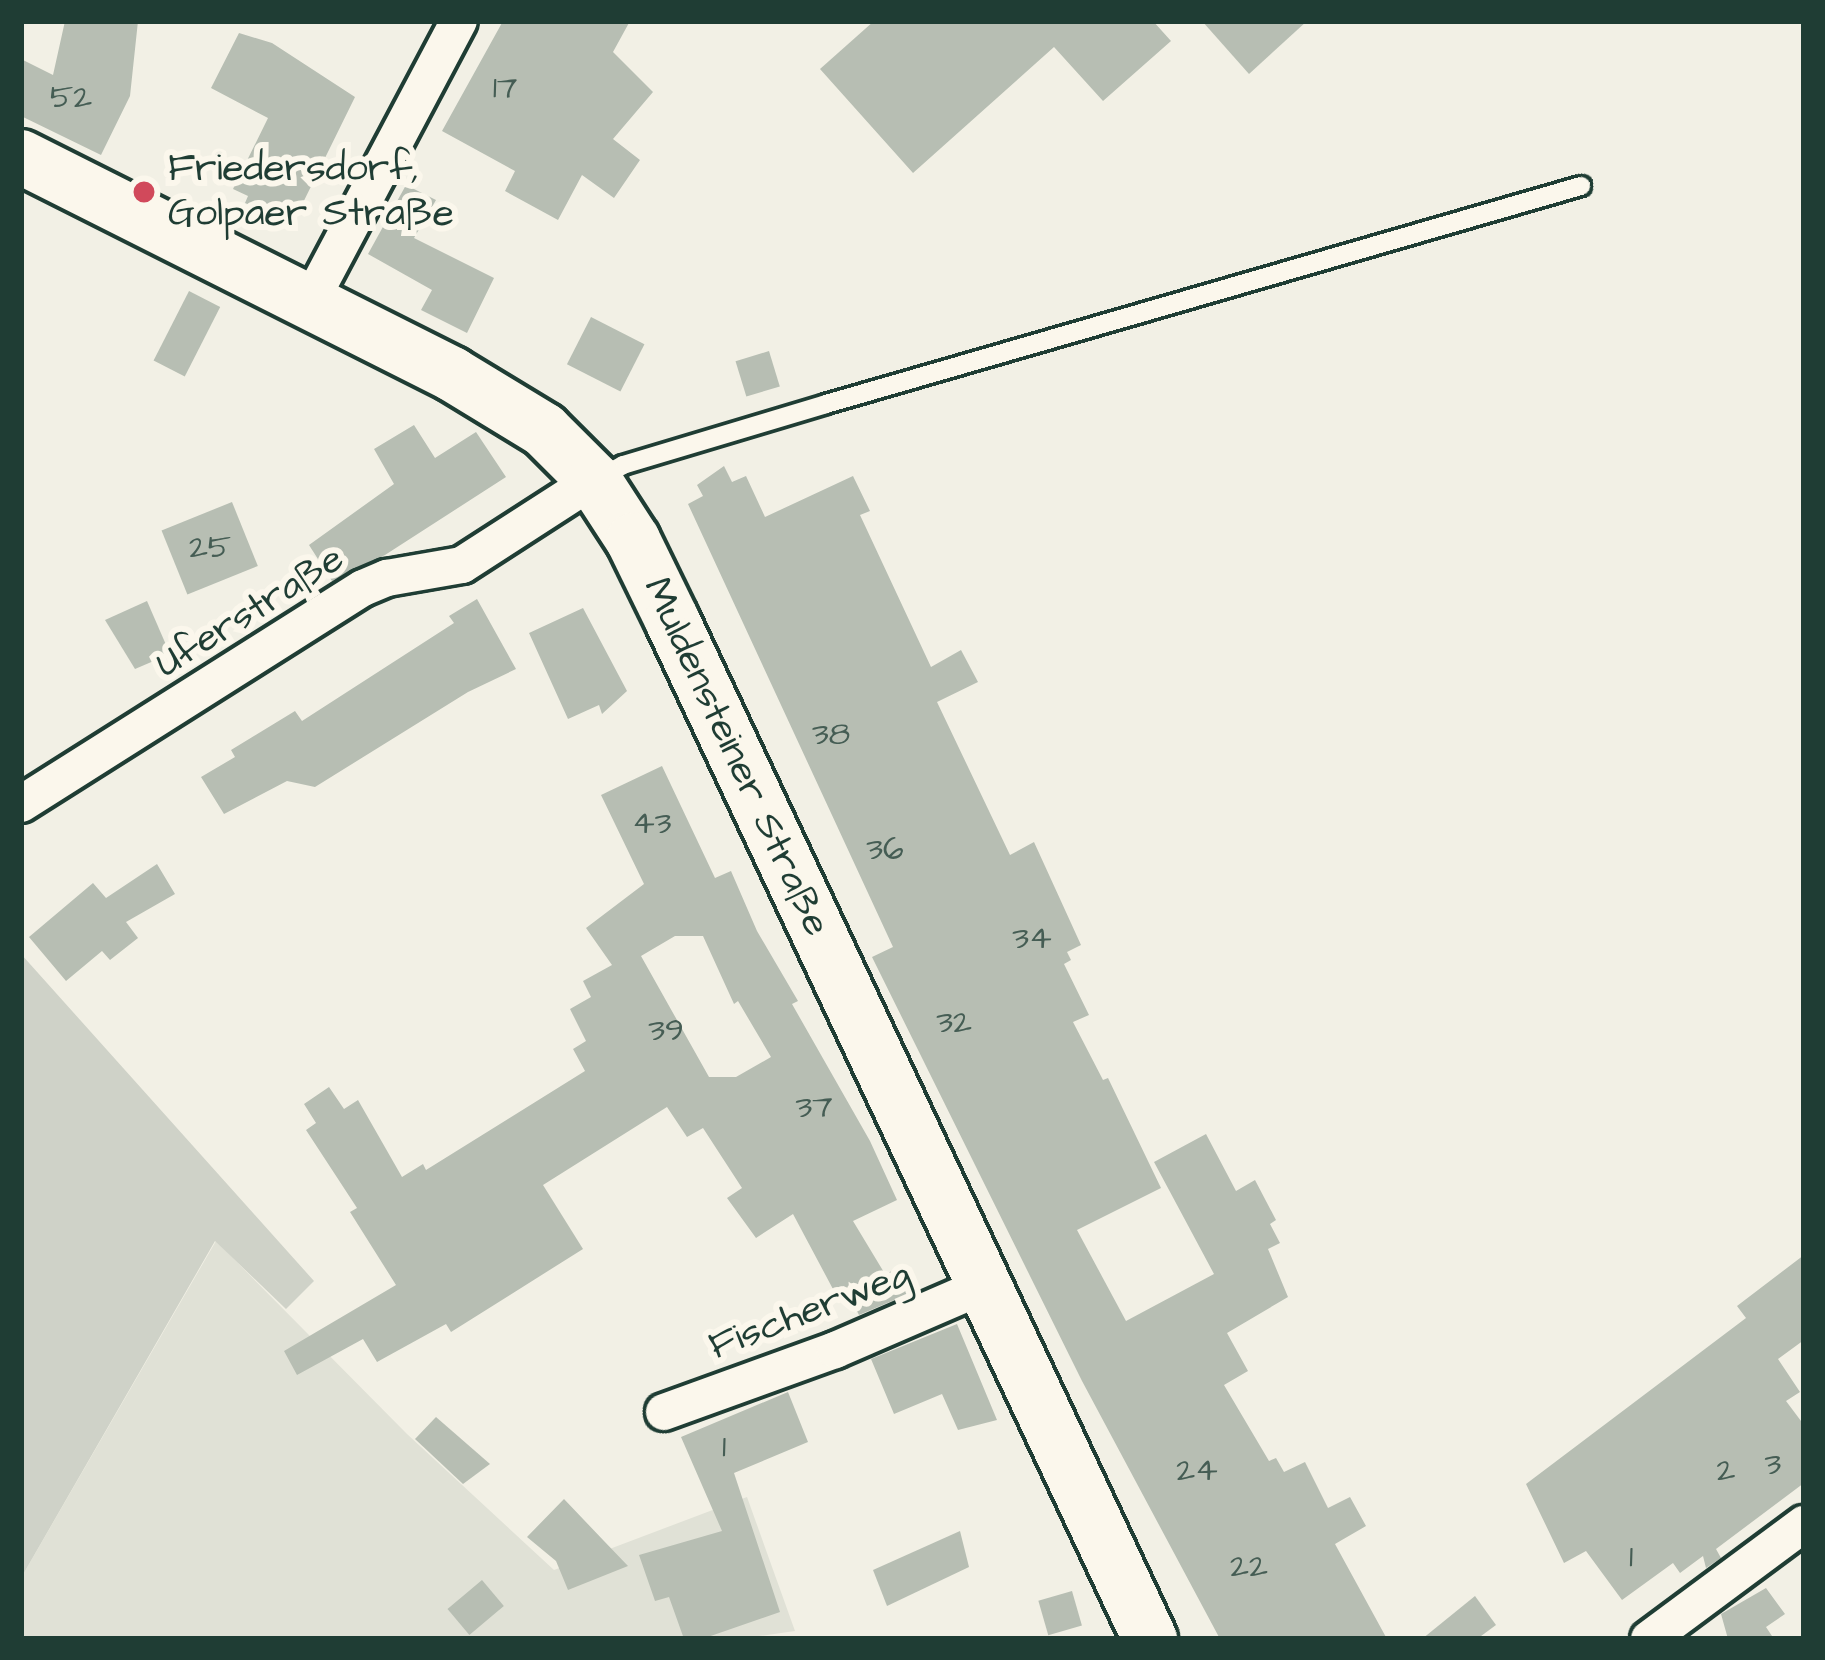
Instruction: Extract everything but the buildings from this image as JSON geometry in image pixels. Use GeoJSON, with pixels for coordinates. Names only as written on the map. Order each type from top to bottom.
{"type":"FeatureCollection","features":[{"type":"Feature","properties":{"kind":"main road","name":"Muldensteiner Straße"},"geometry":{"type":"LineString","coordinates":[[21,157],[504,404],[544,430],[594,480],[633,539],[1150,1639]]}},
{"type":"Feature","properties":{"kind":"street"},"geometry":{"type":"LineString","coordinates":[[310,302],[459,21]]}},
{"type":"Feature","properties":{"kind":"street","name":"Uferstraße"},"geometry":{"type":"LineString","coordinates":[[21,804],[363,588],[387,578],[462,565],[594,480]]}},
{"type":"Feature","properties":{"kind":"street","name":"Fischerweg"},"geometry":{"type":"LineString","coordinates":[[664,1412],[835,1351],[985,1285]]}},
{"type":"Feature","properties":{"kind":"street"},"geometry":{"type":"LineString","coordinates":[[1649,1639],[1804,1524]]}},
{"type":"Feature","properties":{"kind":"lane"},"geometry":{"type":"LineString","coordinates":[[594,480],[623,465],[758,424],[1582,186]]}},
{"type":"Feature","properties":{"kind":"shaded area"},"geometry":{"type":"Polygon","coordinates":[[[21,954],[314,1281],[286,1309],[215,1241],[21,1578],[21,954]]]}},
{"type":"Feature","properties":{"kind":"shaded area"},"geometry":{"type":"Polygon","coordinates":[[[216,1241],[407,1434],[554,1570],[747,1497],[795,1631],[738,1639],[21,1639],[21,1578],[216,1241]]]}},
{"type":"Feature","properties":{"kind":"place","name":"Friedersdorf, Golpaer Straße"},"geometry":{"type":"Point","coordinates":[144,192]}}]}
